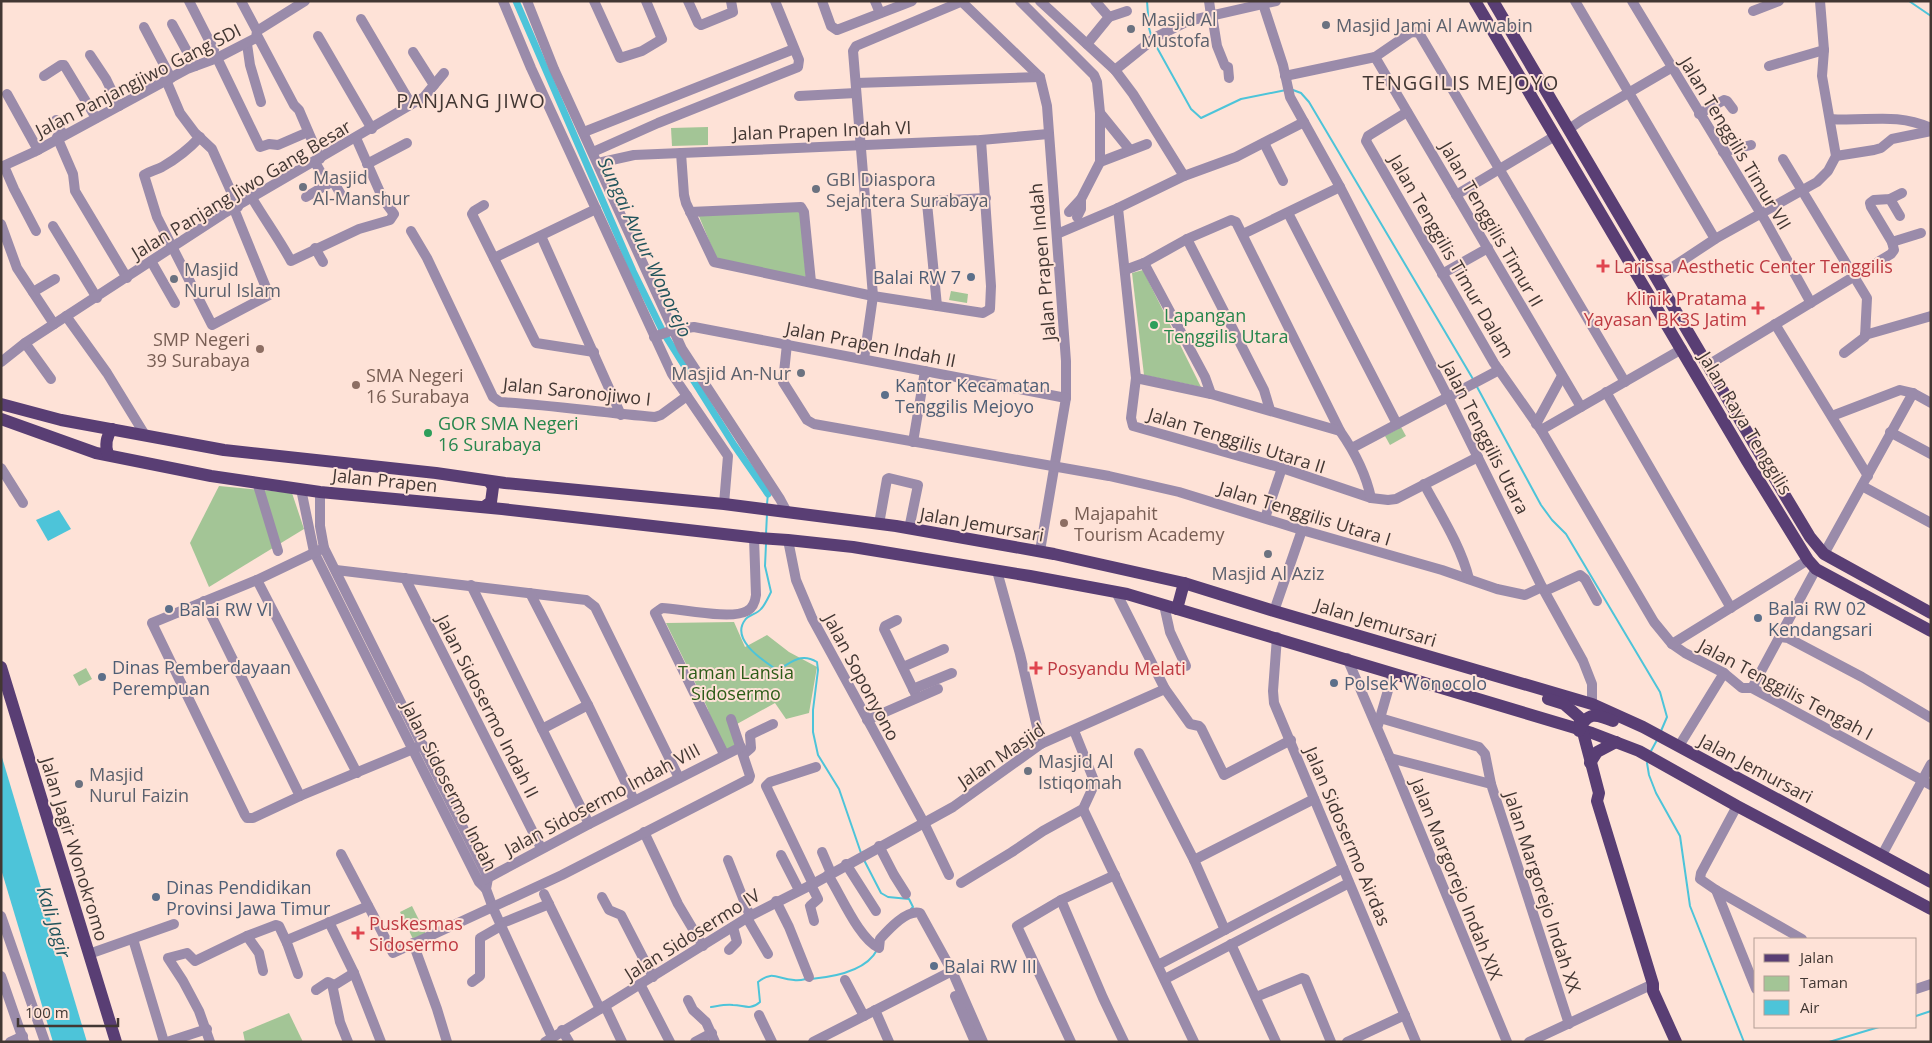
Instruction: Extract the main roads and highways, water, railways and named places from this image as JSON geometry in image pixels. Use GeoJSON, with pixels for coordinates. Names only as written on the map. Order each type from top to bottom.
{"type":"FeatureCollection","features":[{"type":"Feature","properties":{"kind":"main road","name":"Jalan Raya Tenggilis"},"geometry":{"type":"LineString","coordinates":[[1475,1],[1747,461],[1812,565],[1931,631]]}},
{"type":"Feature","properties":{"kind":"main road","name":"Jalan Raya Tenggilis"},"geometry":{"type":"LineString","coordinates":[[1493,1],[1810,537],[1824,554],[1931,613]]}},
{"type":"Feature","properties":{"kind":"main road"},"geometry":{"type":"LineString","coordinates":[[1502,48],[1515,41]]}},
{"type":"Feature","properties":{"kind":"main road"},"geometry":{"type":"LineString","coordinates":[[1602,216],[1608,210],[1616,208]]}},
{"type":"Feature","properties":{"kind":"main road","name":"Jalan Prapen"},"geometry":{"type":"LineString","coordinates":[[1,404],[61,420],[108,442],[211,476],[320,492],[494,505],[757,538],[853,547],[1116,592],[1178,609]]}},
{"type":"Feature","properties":{"kind":"main road","name":"Jalan Prapen"},"geometry":{"type":"LineString","coordinates":[[1,419],[96,454],[108,442],[145,435],[224,450],[497,485],[724,504],[774,511]]}},
{"type":"Feature","properties":{"kind":"main road"},"geometry":{"type":"LineString","coordinates":[[1747,461],[1760,454]]}},
{"type":"Feature","properties":{"kind":"main road"},"geometry":{"type":"LineString","coordinates":[[494,505],[497,485]]}},
{"type":"Feature","properties":{"kind":"main road","name":"Jalan Jemursari"},"geometry":{"type":"LineString","coordinates":[[774,511],[909,529],[1040,552],[1184,582],[1274,611],[1592,704],[1676,746],[1931,882]]}},
{"type":"Feature","properties":{"kind":"main road"},"geometry":{"type":"LineString","coordinates":[[1184,582],[1178,609],[1580,728],[1616,742],[1644,754],[1737,806],[1931,909]]}},
{"type":"Feature","properties":{"kind":"main road","name":"Jalan Jagir Wonokromo"},"geometry":{"type":"LineString","coordinates":[[1,667],[116,1042]]}},
{"type":"Feature","properties":{"kind":"main road"},"geometry":{"type":"LineString","coordinates":[[1525,684],[1535,694],[1569,708],[1579,717],[1580,728],[1599,793],[1597,800]]}},
{"type":"Feature","properties":{"kind":"main road"},"geometry":{"type":"LineString","coordinates":[[1653,736],[1597,715],[1587,718],[1580,728],[1576,739],[1592,795],[1597,800],[1653,984],[1653,991],[1676,1042]]}},
{"type":"Feature","properties":{"kind":"main road"},"geometry":{"type":"LineString","coordinates":[[1590,763],[1597,752],[1616,742]]}},
{"type":"Feature","properties":{"kind":"main road"},"geometry":{"type":"LineString","coordinates":[[1653,984],[1658,989],[1681,1042]]}},
{"type":"Feature","properties":{"kind":"water"},"geometry":{"type":"Polygon","coordinates":[[[59,510],[71,529],[48,541],[36,520],[59,510]]]}},
{"type":"Feature","properties":{"kind":"water","name":"Kali Jagir"},"geometry":{"type":"Polygon","coordinates":[[[1,754],[87,1042],[53,1042],[1,869],[1,754]]]}},
{"type":"Feature","properties":{"kind":"waterway","name":"Sungai Avuur Wonorejo"},"geometry":{"type":"LineString","coordinates":[[516,1],[633,271],[663,332],[734,445],[768,494]]}},
{"type":"Feature","properties":{"kind":"waterway"},"geometry":{"type":"LineString","coordinates":[[1147,1],[1151,35]]}},
{"type":"Feature","properties":{"kind":"waterway"},"geometry":{"type":"LineString","coordinates":[[1909,1],[1931,16]]}},
{"type":"Feature","properties":{"kind":"waterway"},"geometry":{"type":"LineString","coordinates":[[1155,44],[1191,109],[1201,118],[1241,99],[1286,90]]}},
{"type":"Feature","properties":{"kind":"waterway"},"geometry":{"type":"LineString","coordinates":[[1293,90],[1301,93],[1309,102],[1473,379]]}},
{"type":"Feature","properties":{"kind":"waterway"},"geometry":{"type":"LineString","coordinates":[[1476,385],[1541,505],[1566,534],[1660,692],[1667,717],[1661,731]]}},
{"type":"Feature","properties":{"kind":"waterway"},"geometry":{"type":"LineString","coordinates":[[767,504],[768,494]]}},
{"type":"Feature","properties":{"kind":"waterway"},"geometry":{"type":"LineString","coordinates":[[766,534],[767,514]]}},
{"type":"Feature","properties":{"kind":"waterway"},"geometry":{"type":"LineString","coordinates":[[766,544],[765,566],[771,592],[761,609],[745,620],[742,635],[751,649],[777,670],[801,658],[817,662],[813,732],[818,755],[839,789],[861,853]]}},
{"type":"Feature","properties":{"kind":"waterway"},"geometry":{"type":"LineString","coordinates":[[1651,751],[1657,740]]}},
{"type":"Feature","properties":{"kind":"waterway"},"geometry":{"type":"LineString","coordinates":[[1647,763],[1649,775],[1656,793],[1680,836],[1690,906],[1744,1042]]}},
{"type":"Feature","properties":{"kind":"waterway"},"geometry":{"type":"LineString","coordinates":[[864,860],[881,893],[888,897],[909,899],[913,907],[911,909]]}},
{"type":"Feature","properties":{"kind":"waterway"},"geometry":{"type":"LineString","coordinates":[[811,979],[848,972],[865,963],[877,950]]}},
{"type":"Feature","properties":{"kind":"waterway"},"geometry":{"type":"LineString","coordinates":[[711,1007],[728,1005],[750,1007],[756,1005],[760,1002],[758,982],[768,976],[797,980],[806,979]]}},
{"type":"Feature","properties":{"kind":"waterway"},"geometry":{"type":"LineString","coordinates":[[1917,1016],[1931,1011]]}},
{"type":"Feature","properties":{"kind":"waterway"},"geometry":{"type":"LineString","coordinates":[[1829,1042],[1876,1028]]}},
{"type":"Feature","properties":{"kind":"place","name":"Masjid Jami Al Awwabin"},"geometry":{"type":"Point","coordinates":[1326,25]}},
{"type":"Feature","properties":{"kind":"place","name":"Masjid Al Mustofa"},"geometry":{"type":"Point","coordinates":[1131,29]}},
{"type":"Feature","properties":{"kind":"place","name":"Masjid Al-Manshur"},"geometry":{"type":"Point","coordinates":[303,187]}},
{"type":"Feature","properties":{"kind":"place","name":"GBI Diaspora Sejahtera Surabaya"},"geometry":{"type":"Point","coordinates":[816,189]}},
{"type":"Feature","properties":{"kind":"place","name":"Larissa Aesthetic Center Tenggilis"},"geometry":{"type":"Point","coordinates":[1603,266]}},
{"type":"Feature","properties":{"kind":"place","name":"Balai RW 7"},"geometry":{"type":"Point","coordinates":[971,277]}},
{"type":"Feature","properties":{"kind":"place","name":"Masjid Nurul Islam"},"geometry":{"type":"Point","coordinates":[174,279]}},
{"type":"Feature","properties":{"kind":"place","name":"Klinik Pratama Yayasan BK3S Jatim"},"geometry":{"type":"Point","coordinates":[1758,308]}},
{"type":"Feature","properties":{"kind":"place","name":"Lapangan Tenggilis Utara"},"geometry":{"type":"Point","coordinates":[1154,325]}},
{"type":"Feature","properties":{"kind":"place","name":"SMP Negeri 39 Surabaya"},"geometry":{"type":"Point","coordinates":[260,349]}},
{"type":"Feature","properties":{"kind":"place","name":"Masjid An-Nur"},"geometry":{"type":"Point","coordinates":[801,373]}},
{"type":"Feature","properties":{"kind":"place","name":"SMA Negeri 16 Surabaya"},"geometry":{"type":"Point","coordinates":[356,385]}},
{"type":"Feature","properties":{"kind":"place","name":"Kantor Kecamatan Tenggilis Mejoyo"},"geometry":{"type":"Point","coordinates":[885,395]}},
{"type":"Feature","properties":{"kind":"place","name":"GOR SMA Negeri 16 Surabaya"},"geometry":{"type":"Point","coordinates":[428,433]}},
{"type":"Feature","properties":{"kind":"place","name":"Majapahit Tourism Academy"},"geometry":{"type":"Point","coordinates":[1064,523]}},
{"type":"Feature","properties":{"kind":"place","name":"Masjid Al Aziz"},"geometry":{"type":"Point","coordinates":[1268,554]}},
{"type":"Feature","properties":{"kind":"place","name":"Balai RW VI"},"geometry":{"type":"Point","coordinates":[169,609]}},
{"type":"Feature","properties":{"kind":"place","name":"Balai RW 02 Kendangsari"},"geometry":{"type":"Point","coordinates":[1758,618]}},
{"type":"Feature","properties":{"kind":"place","name":"Posyandu Melati"},"geometry":{"type":"Point","coordinates":[1036,668]}},
{"type":"Feature","properties":{"kind":"place","name":"Dinas Pemberdayaan Perempuan"},"geometry":{"type":"Point","coordinates":[102,677]}},
{"type":"Feature","properties":{"kind":"place","name":"Polsek Wonocolo"},"geometry":{"type":"Point","coordinates":[1334,683]}},
{"type":"Feature","properties":{"kind":"place","name":"Masjid Al Istiqomah"},"geometry":{"type":"Point","coordinates":[1028,771]}},
{"type":"Feature","properties":{"kind":"place","name":"Masjid Nurul Faizin"},"geometry":{"type":"Point","coordinates":[79,784]}},
{"type":"Feature","properties":{"kind":"place","name":"Dinas Pendidikan Provinsi Jawa Timur"},"geometry":{"type":"Point","coordinates":[156,897]}},
{"type":"Feature","properties":{"kind":"place","name":"Puskesmas Sidosermo"},"geometry":{"type":"Point","coordinates":[358,933]}},
{"type":"Feature","properties":{"kind":"place","name":"Balai RW III"},"geometry":{"type":"Point","coordinates":[934,966]}},
{"type":"Feature","properties":{"kind":"district","name":"TENGGILIS MEJOYO"},"geometry":{"type":"Point","coordinates":[1461,82]}},
{"type":"Feature","properties":{"kind":"district","name":"PANJANG JIWO"},"geometry":{"type":"Point","coordinates":[471,100]}},
{"type":"Feature","properties":{"kind":"park label","name":"Taman Lansia Sidosermo"},"geometry":{"type":"Point","coordinates":[736,682]}}]}
